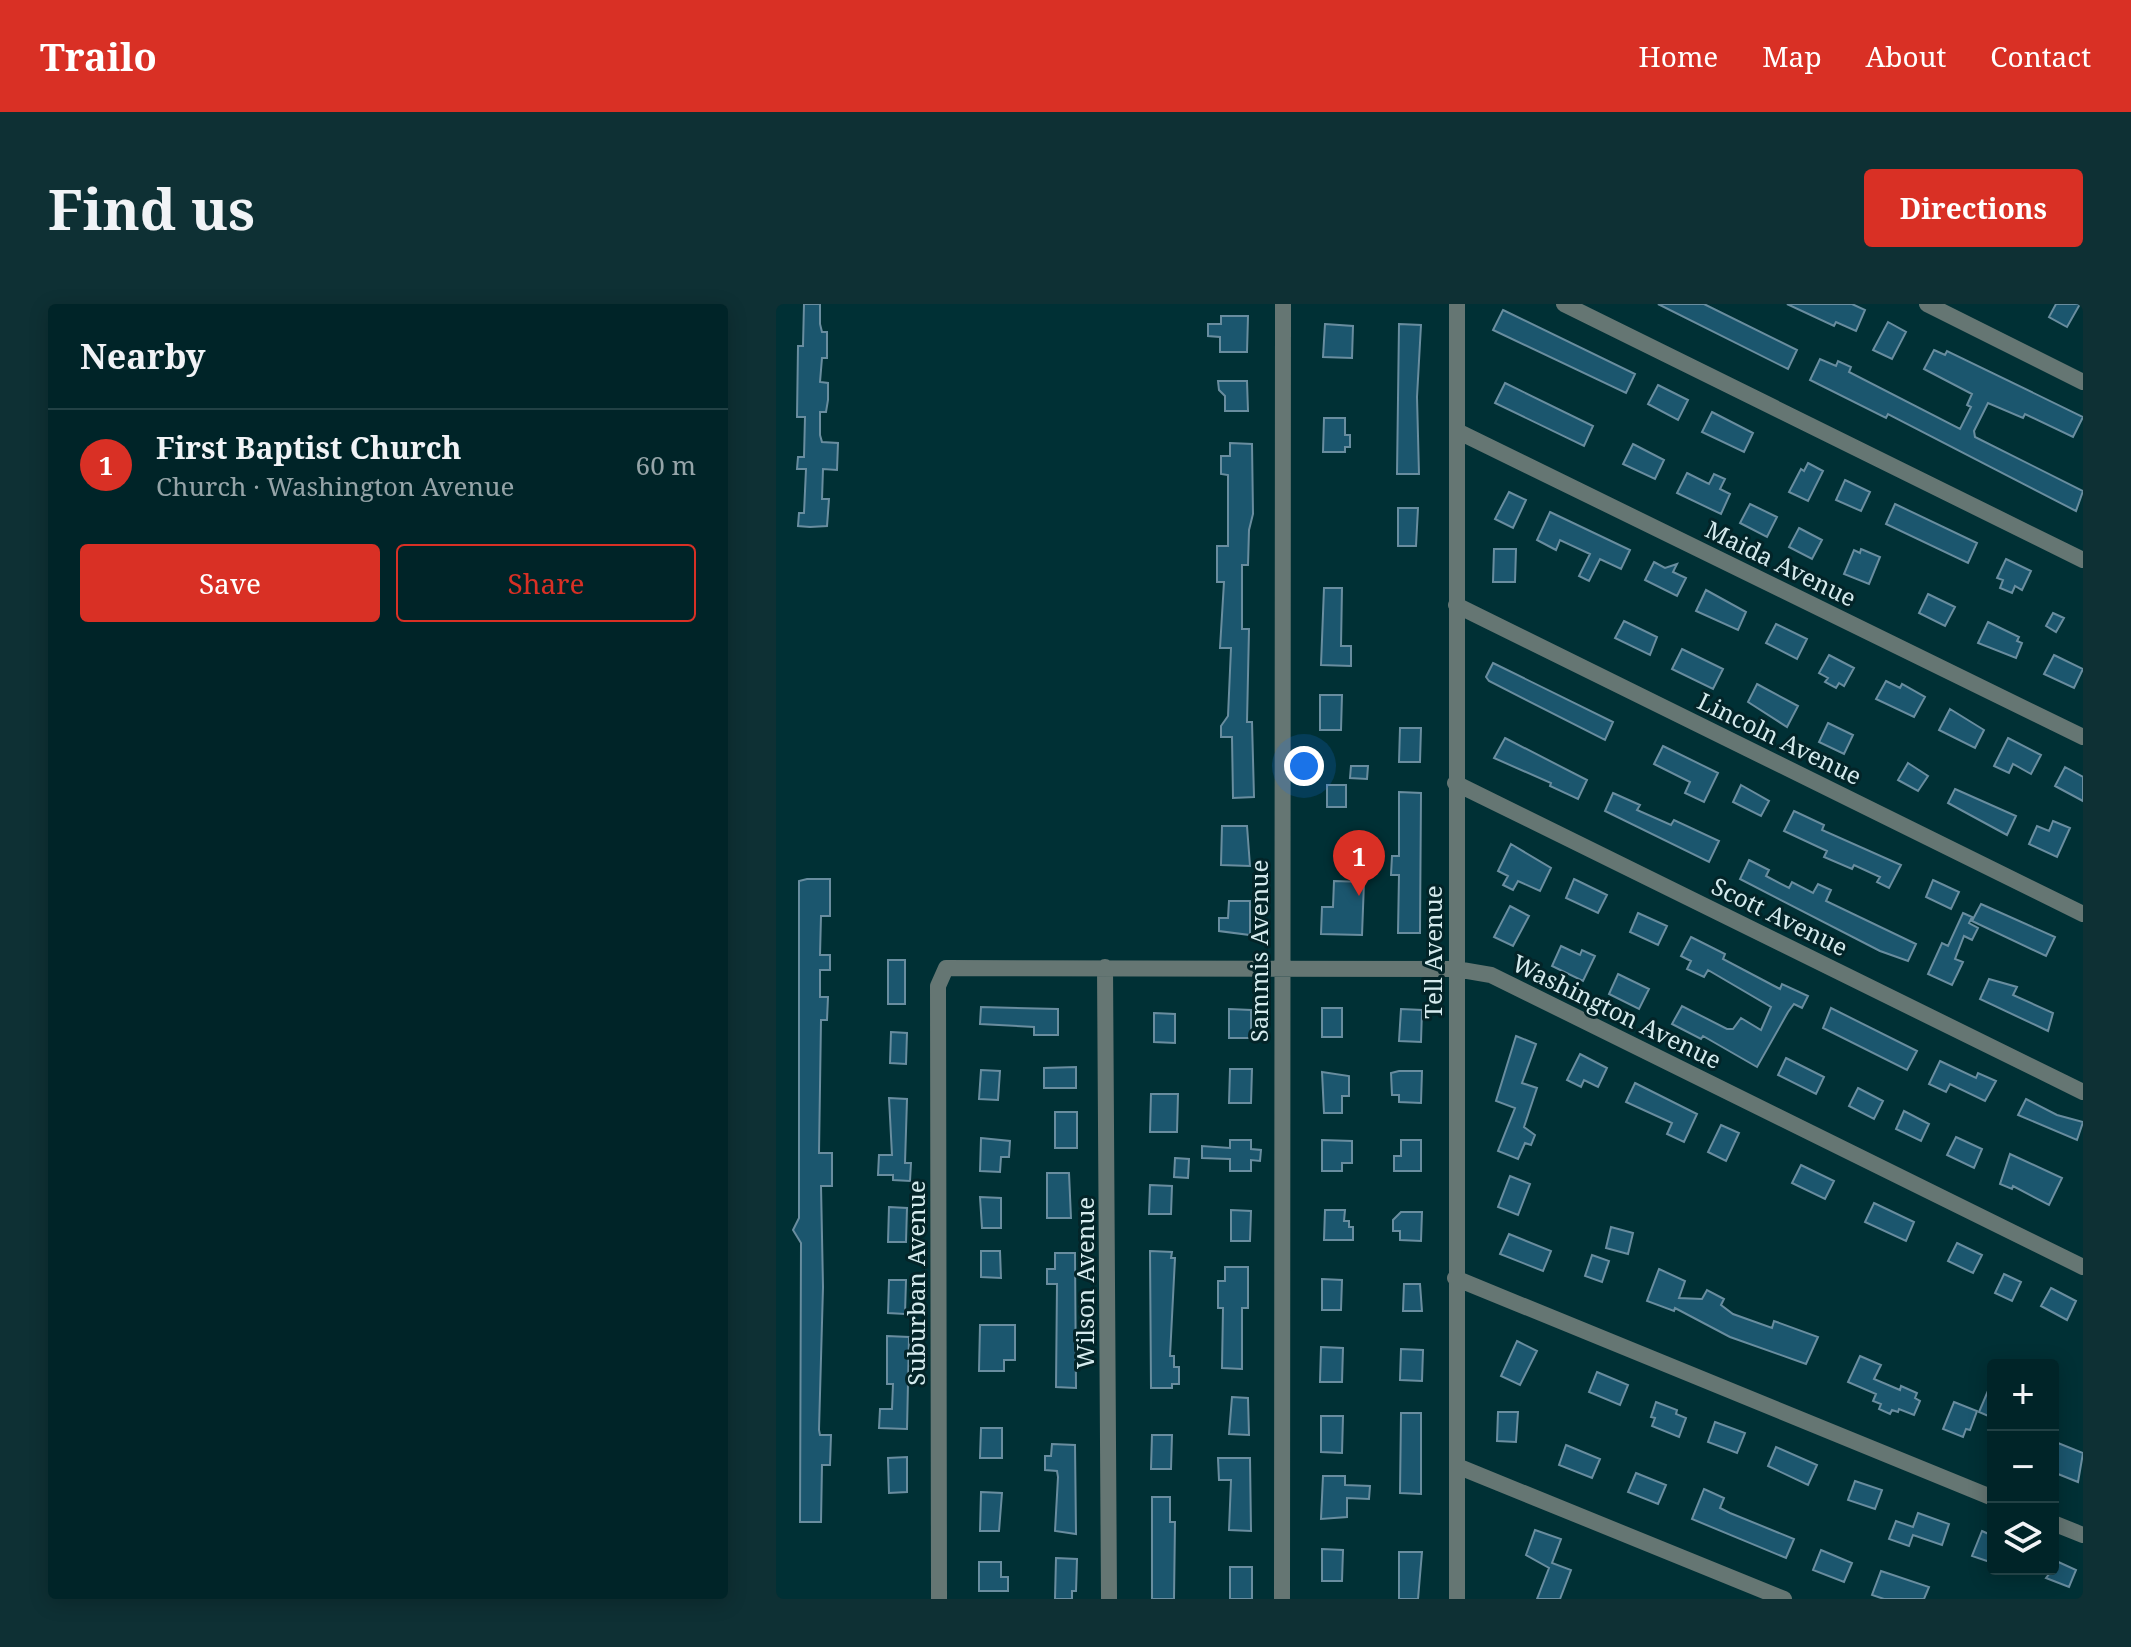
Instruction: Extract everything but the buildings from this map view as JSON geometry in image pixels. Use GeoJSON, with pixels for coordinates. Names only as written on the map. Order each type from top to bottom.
{"type":"FeatureCollection","features":[{"type":"Feature","properties":{"kind":"street","name":"Sammis Avenue"},"geometry":{"type":"LineString","coordinates":[[1282,1599],[1283,304]]}},
{"type":"Feature","properties":{"kind":"street","name":"Tell Avenue"},"geometry":{"type":"LineString","coordinates":[[1457,304],[1457,1599]]}},
{"type":"Feature","properties":{"kind":"street"},"geometry":{"type":"LineString","coordinates":[[1564,304],[2083,560]]}},
{"type":"Feature","properties":{"kind":"street"},"geometry":{"type":"LineString","coordinates":[[1927,304],[2083,382]]}},
{"type":"Feature","properties":{"kind":"street","name":"Maida Avenue"},"geometry":{"type":"LineString","coordinates":[[1457,431],[2083,737]]}},
{"type":"Feature","properties":{"kind":"street","name":"Lincoln Avenue"},"geometry":{"type":"LineString","coordinates":[[1456,605],[2083,914]]}},
{"type":"Feature","properties":{"kind":"street","name":"Scott Avenue"},"geometry":{"type":"LineString","coordinates":[[1455,783],[2083,1092]]}},
{"type":"Feature","properties":{"kind":"street","name":"Wilson Avenue"},"geometry":{"type":"LineString","coordinates":[[1105,967],[1109,1599]]}},
{"type":"Feature","properties":{"kind":"street","name":"Washington Avenue"},"geometry":{"type":"LineString","coordinates":[[946,968],[1456,969],[1491,975],[2081,1260]]}},
{"type":"Feature","properties":{"kind":"street","name":"Suburban Avenue"},"geometry":{"type":"LineString","coordinates":[[939,1599],[938,986],[946,968]]}},
{"type":"Feature","properties":{"kind":"street"},"geometry":{"type":"LineString","coordinates":[[1455,1278],[1987,1496]]}},
{"type":"Feature","properties":{"kind":"street"},"geometry":{"type":"LineString","coordinates":[[1457,1466],[1784,1599]]}},
{"type":"Feature","properties":{"kind":"street"},"geometry":{"type":"LineString","coordinates":[[2059,1525],[2083,1535]]}},
{"type":"Feature","properties":{"kind":"place","name":"First Baptist Church"},"geometry":{"type":"Point","coordinates":[1359,896]}}]}
